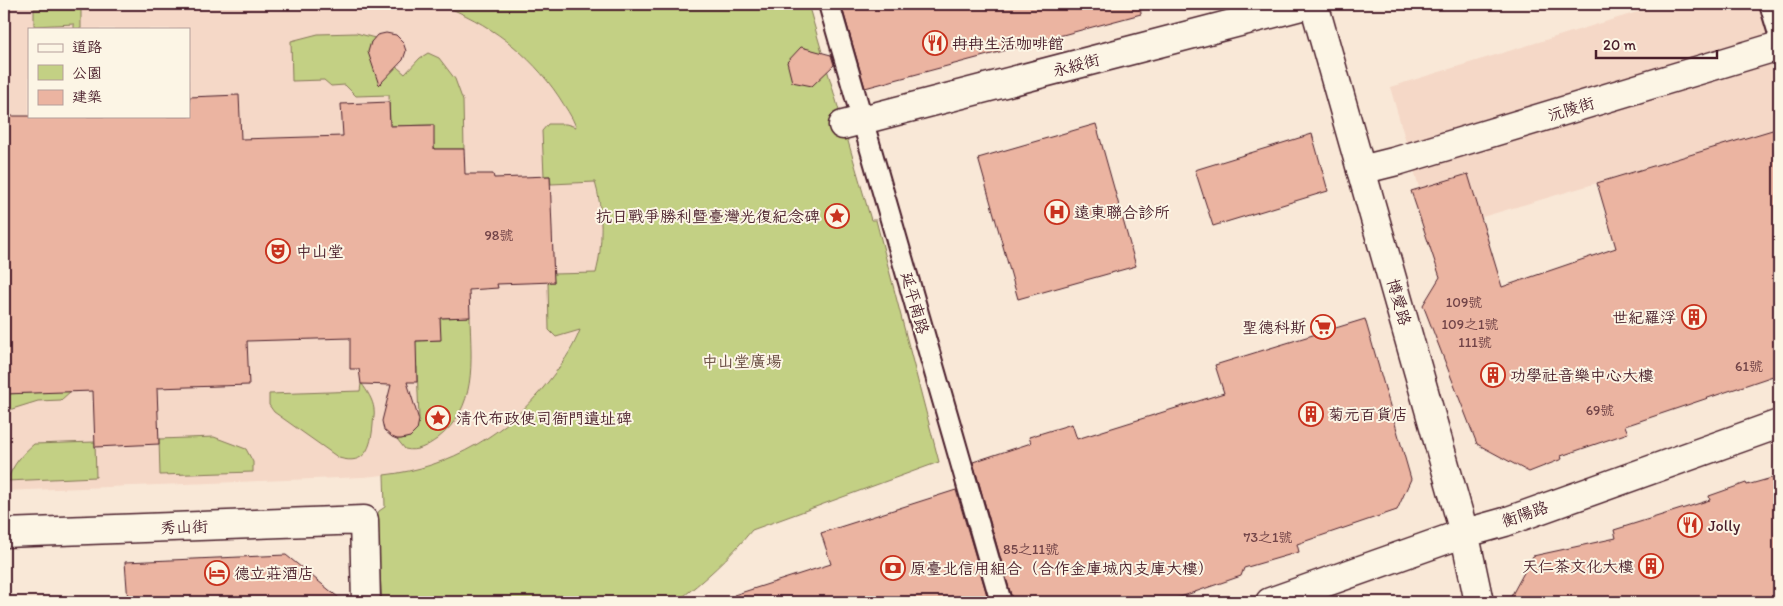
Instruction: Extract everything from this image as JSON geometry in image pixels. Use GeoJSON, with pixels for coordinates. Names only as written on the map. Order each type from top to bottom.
{"type":"FeatureCollection","features":[{"type":"Feature","properties":{"kind":"street","name":"永綏街"},"geometry":{"type":"LineString","coordinates":[[853,123],[1309,4]]}},
{"type":"Feature","properties":{"kind":"street","name":"博愛路"},"geometry":{"type":"LineString","coordinates":[[1314,4],[1464,534],[1478,602]]}},
{"type":"Feature","properties":{"kind":"street","name":"沅陵街"},"geometry":{"type":"LineString","coordinates":[[1362,170],[1779,46]]}},
{"type":"Feature","properties":{"kind":"street","name":"衡陽路"},"geometry":{"type":"LineString","coordinates":[[1270,602],[1464,534],[1505,522],[1779,424]]}},
{"type":"Feature","properties":{"kind":"street","name":"秀山街"},"geometry":{"type":"LineString","coordinates":[[4,533],[364,520],[366,602]]}},
{"type":"Feature","properties":{"kind":"lane","name":"延平南路"},"geometry":{"type":"LineString","coordinates":[[829,4],[853,123],[1001,602]]}},
{"type":"Feature","properties":{"kind":"lane"},"geometry":{"type":"LineString","coordinates":[[1770,4],[1779,34]]}},
{"type":"Feature","properties":{"kind":"shaded area","name":"中山堂"},"geometry":{"type":"Polygon","coordinates":[[[4,4],[439,4],[460,12],[493,30],[523,54],[549,83],[570,115],[586,149],[596,186],[601,224],[599,262],[591,300],[577,336],[558,370],[535,399],[506,425],[474,447],[439,463],[402,473],[364,477],[4,491],[4,4]]]}},
{"type":"Feature","properties":{"kind":"shaded area"},"geometry":{"type":"Polygon","coordinates":[[[1664,4],[1779,4],[1779,129],[1432,232],[1390,87],[1664,4]]]}},
{"type":"Feature","properties":{"kind":"green space","name":"中山堂廣場"},"geometry":{"type":"Polygon","coordinates":[[[439,4],[808,4],[871,220],[876,220],[939,462],[752,530],[735,550],[697,586],[676,602],[382,602],[376,517],[379,511],[385,507],[384,475],[432,465],[476,445],[515,417],[532,400],[562,364],[580,330],[556,337],[549,330],[548,282],[554,282],[553,274],[596,273],[600,251],[601,215],[595,182],[551,184],[550,176],[544,176],[542,131],[548,124],[566,124],[576,127],[559,97],[535,66],[506,41],[474,20],[439,4]]]}},
{"type":"Feature","properties":{"kind":"green space"},"geometry":{"type":"Polygon","coordinates":[[[81,8],[81,28],[74,28],[74,24],[34,26],[34,9],[81,8]]]}},
{"type":"Feature","properties":{"kind":"green space"},"geometry":{"type":"Polygon","coordinates":[[[356,33],[375,38],[371,42],[369,52],[387,70],[397,67],[405,74],[420,58],[428,53],[439,58],[455,79],[463,101],[464,149],[434,149],[433,125],[390,126],[389,95],[356,96],[345,85],[331,86],[324,80],[292,81],[291,41],[318,34],[356,33]]]}},
{"type":"Feature","properties":{"kind":"green space"},"geometry":{"type":"Polygon","coordinates":[[[470,317],[471,367],[466,398],[460,413],[450,426],[433,442],[418,449],[405,449],[397,439],[410,437],[419,419],[417,367],[398,342],[440,340],[440,318],[470,317]]]}},
{"type":"Feature","properties":{"kind":"green space"},"geometry":{"type":"Polygon","coordinates":[[[361,384],[371,399],[374,415],[371,441],[365,453],[355,459],[339,458],[274,412],[269,405],[269,394],[360,391],[361,384]]]}},
{"type":"Feature","properties":{"kind":"green space"},"geometry":{"type":"Polygon","coordinates":[[[71,391],[61,400],[38,401],[4,413],[4,394],[71,391]]]}},
{"type":"Feature","properties":{"kind":"green space"},"geometry":{"type":"Polygon","coordinates":[[[214,437],[246,449],[253,462],[253,472],[160,475],[159,439],[214,437]]]}},
{"type":"Feature","properties":{"kind":"green space"},"geometry":{"type":"Polygon","coordinates":[[[95,442],[96,477],[7,481],[18,461],[34,444],[95,442]]]}},
{"type":"Feature","properties":{"kind":"building"},"geometry":{"type":"Polygon","coordinates":[[[841,4],[1140,4],[1141,14],[865,88],[841,4]]]}},
{"type":"Feature","properties":{"kind":"building"},"geometry":{"type":"Polygon","coordinates":[[[386,33],[396,35],[403,42],[406,51],[403,60],[379,85],[368,52],[371,42],[377,35],[386,33]]]}},
{"type":"Feature","properties":{"kind":"building"},"geometry":{"type":"Polygon","coordinates":[[[801,47],[831,55],[834,65],[812,86],[792,82],[787,62],[801,47]]]}},
{"type":"Feature","properties":{"kind":"building","name":"中山堂"},"geometry":{"type":"Polygon","coordinates":[[[239,95],[241,139],[343,136],[341,104],[389,102],[390,126],[434,125],[434,149],[464,149],[465,174],[493,174],[494,178],[550,176],[554,282],[497,284],[498,288],[469,290],[470,317],[440,318],[441,340],[416,341],[417,382],[407,382],[419,420],[417,430],[410,437],[397,439],[384,430],[382,421],[391,385],[361,384],[359,369],[350,369],[350,338],[247,341],[249,385],[157,388],[159,444],[95,447],[93,391],[4,394],[4,116],[28,116],[28,118],[190,118],[190,97],[239,95]]]}},
{"type":"Feature","properties":{"kind":"building","name":"遠東聯合診所"},"geometry":{"type":"Polygon","coordinates":[[[1096,124],[1136,266],[1018,299],[978,158],[1096,124]]]}},
{"type":"Feature","properties":{"kind":"building"},"geometry":{"type":"Polygon","coordinates":[[[1779,128],[1779,374],[1625,426],[1628,433],[1561,456],[1562,459],[1529,472],[1477,444],[1423,305],[1440,277],[1411,191],[1468,174],[1502,287],[1616,248],[1597,183],[1779,128]]]}},
{"type":"Feature","properties":{"kind":"building"},"geometry":{"type":"Polygon","coordinates":[[[1312,134],[1328,191],[1213,226],[1195,170],[1312,134]]]}},
{"type":"Feature","properties":{"kind":"building"},"geometry":{"type":"Polygon","coordinates":[[[1365,319],[1411,479],[1397,510],[1297,544],[1299,552],[1244,568],[1241,576],[1166,602],[1013,602],[973,462],[1031,443],[1029,437],[1072,424],[1077,439],[1224,393],[1215,365],[1365,319]]]}},
{"type":"Feature","properties":{"kind":"building"},"geometry":{"type":"Polygon","coordinates":[[[1779,476],[1779,602],[1508,602],[1533,556],[1616,538],[1614,530],[1710,500],[1709,496],[1746,483],[1747,485],[1779,476]]]}},
{"type":"Feature","properties":{"kind":"building","name":"原臺北信用組合（合作金庫城內支庫大樓）"},"geometry":{"type":"Polygon","coordinates":[[[956,490],[989,602],[736,602],[734,595],[831,564],[821,533],[956,490]]]}},
{"type":"Feature","properties":{"kind":"building","name":"德立莊酒店"},"geometry":{"type":"Polygon","coordinates":[[[286,555],[344,602],[128,602],[125,562],[286,555]]]}},
{"type":"Feature","properties":{"kind":"place","name":"冉冉生活咖啡館"},"geometry":{"type":"Point","coordinates":[935,43]}},
{"type":"Feature","properties":{"kind":"place","name":"遠東聯合診所"},"geometry":{"type":"Point","coordinates":[1057,212]}},
{"type":"Feature","properties":{"kind":"place","name":"抗日戰爭勝利暨臺灣光復紀念碑"},"geometry":{"type":"Point","coordinates":[837,216]}},
{"type":"Feature","properties":{"kind":"place","name":"中山堂"},"geometry":{"type":"Point","coordinates":[278,251]}},
{"type":"Feature","properties":{"kind":"place","name":"世紀羅浮"},"geometry":{"type":"Point","coordinates":[1694,317]}},
{"type":"Feature","properties":{"kind":"place","name":"聖德科斯"},"geometry":{"type":"Point","coordinates":[1323,327]}},
{"type":"Feature","properties":{"kind":"place","name":"功學社音樂中心大樓"},"geometry":{"type":"Point","coordinates":[1493,375]}},
{"type":"Feature","properties":{"kind":"place","name":"菊元百貨店"},"geometry":{"type":"Point","coordinates":[1311,414]}},
{"type":"Feature","properties":{"kind":"place","name":"清代布政使司衙門遺址碑"},"geometry":{"type":"Point","coordinates":[438,418]}},
{"type":"Feature","properties":{"kind":"place","name":"Jolly"},"geometry":{"type":"Point","coordinates":[1690,525]}},
{"type":"Feature","properties":{"kind":"place","name":"天仁茶文化大樓"},"geometry":{"type":"Point","coordinates":[1651,566]}},
{"type":"Feature","properties":{"kind":"place","name":"原臺北信用組合（合作金庫城內支庫大樓）"},"geometry":{"type":"Point","coordinates":[893,568]}},
{"type":"Feature","properties":{"kind":"place","name":"德立莊酒店"},"geometry":{"type":"Point","coordinates":[217,573]}}]}
